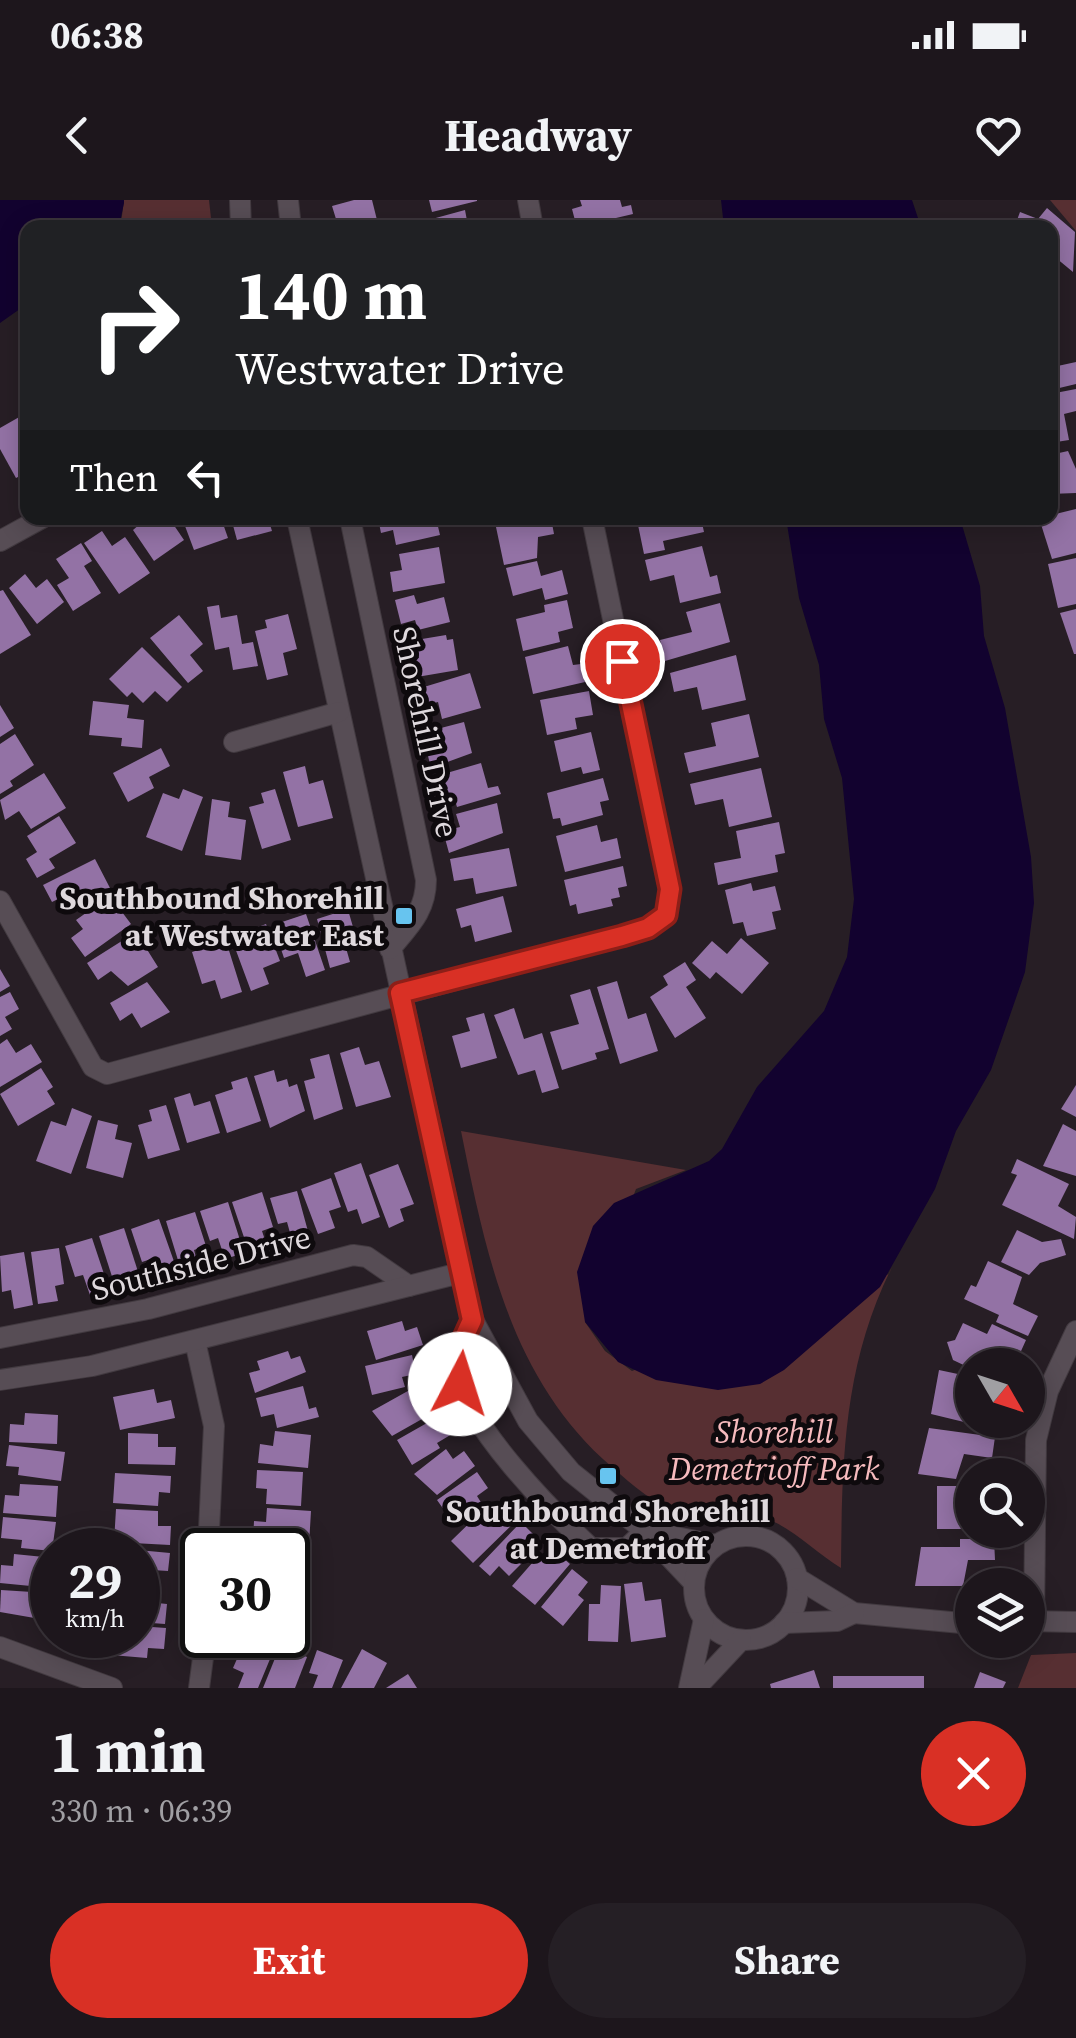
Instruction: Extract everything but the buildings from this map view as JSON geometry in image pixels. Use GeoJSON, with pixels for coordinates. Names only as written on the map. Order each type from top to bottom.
{"type":"FeatureCollection","features":[{"type":"Feature","properties":{"kind":"street"},"geometry":{"type":"LineString","coordinates":[[0,541],[29,525]]}},
{"type":"Feature","properties":{"kind":"street"},"geometry":{"type":"LineString","coordinates":[[299,525],[472,1320],[528,1420],[571,1472],[645,1531],[694,1584],[704,1619],[693,1688]]}},
{"type":"Feature","properties":{"kind":"street","name":"Shorehill Drive"},"geometry":{"type":"LineString","coordinates":[[351,525],[426,880],[426,902],[390,949]]}},
{"type":"Feature","properties":{"kind":"street"},"geometry":{"type":"LineString","coordinates":[[0,902],[92,1067],[107,1074],[648,928],[666,915],[670,889],[593,525]]}},
{"type":"Feature","properties":{"kind":"street"},"geometry":{"type":"LineString","coordinates":[[234,742],[339,712]]}},
{"type":"Feature","properties":{"kind":"street","name":"Southside Drive"},"geometry":{"type":"LineString","coordinates":[[0,1338],[53,1332],[353,1255],[368,1257],[409,1286]]}},
{"type":"Feature","properties":{"kind":"street"},"geometry":{"type":"LineString","coordinates":[[0,1380],[60,1373],[460,1273]]}},
{"type":"Feature","properties":{"kind":"street"},"geometry":{"type":"LineString","coordinates":[[472,1320],[456,1355],[460,1384],[519,1473],[591,1548],[627,1548],[645,1531],[667,1533],[701,1546],[742,1536],[770,1541],[784,1553],[797,1578],[796,1602],[784,1623],[764,1636],[741,1640],[724,1635],[704,1619]]}},
{"type":"Feature","properties":{"kind":"street"},"geometry":{"type":"LineString","coordinates":[[1032,1568],[1036,1440],[1048,1391],[1076,1331]]}},
{"type":"Feature","properties":{"kind":"street"},"geometry":{"type":"LineString","coordinates":[[196,1341],[214,1426],[209,1528]]}},
{"type":"Feature","properties":{"kind":"street"},"geometry":{"type":"LineString","coordinates":[[694,1584],[703,1558],[716,1545]]}},
{"type":"Feature","properties":{"kind":"street"},"geometry":{"type":"LineString","coordinates":[[797,1578],[854,1614],[955,1623]]}},
{"type":"Feature","properties":{"kind":"street"},"geometry":{"type":"LineString","coordinates":[[784,1623],[837,1622],[854,1614]]}},
{"type":"Feature","properties":{"kind":"street"},"geometry":{"type":"LineString","coordinates":[[1045,1622],[1076,1622]]}},
{"type":"Feature","properties":{"kind":"street"},"geometry":{"type":"LineString","coordinates":[[693,1688],[741,1640]]}},
{"type":"Feature","properties":{"kind":"street"},"geometry":{"type":"LineString","coordinates":[[0,1647],[112,1688]]}},
{"type":"Feature","properties":{"kind":"street"},"geometry":{"type":"LineString","coordinates":[[199,1688],[203,1658]]}},
{"type":"Feature","properties":{"kind":"green space"},"geometry":{"type":"Polygon","coordinates":[[[124,200],[209,200],[211,220],[121,220],[124,200]]]}},
{"type":"Feature","properties":{"kind":"green space"},"geometry":{"type":"Polygon","coordinates":[[[1050,200],[1076,200],[1076,231],[1050,200]]]}},
{"type":"Feature","properties":{"kind":"green space","name":"Shorehill Demetrioff Park"},"geometry":{"type":"Polygon","coordinates":[[[461,1131],[686,1170],[636,1189],[585,1322],[605,1351],[632,1371],[889,1274],[864,1340],[855,1377],[842,1490],[841,1568],[794,1533],[764,1518],[701,1519],[672,1511],[628,1481],[578,1433],[549,1395],[508,1313],[481,1224],[461,1131]]]}},
{"type":"Feature","properties":{"kind":"green space"},"geometry":{"type":"Polygon","coordinates":[[[1076,1653],[1076,1688],[1018,1688],[1030,1658],[1045,1658],[1045,1654],[1076,1653]]]}},
{"type":"Feature","properties":{"kind":"shaded area"},"geometry":{"type":"Polygon","coordinates":[[[0,200],[124,200],[120,220],[20,220],[20,309],[0,323],[0,200]]]}},
{"type":"Feature","properties":{"kind":"shaded area"},"geometry":{"type":"Polygon","coordinates":[[[721,200],[912,200],[919,220],[723,220],[721,200]]]}},
{"type":"Feature","properties":{"kind":"shaded area"},"geometry":{"type":"Polygon","coordinates":[[[787,525],[962,525],[980,586],[984,636],[1005,708],[1031,857],[1034,903],[1025,972],[991,1070],[956,1131],[935,1189],[880,1287],[784,1370],[760,1384],[718,1390],[656,1380],[618,1362],[585,1322],[577,1272],[593,1226],[614,1203],[709,1161],[722,1149],[757,1087],[824,1011],[847,957],[854,899],[842,778],[824,719],[819,665],[799,598],[787,525]]]}},
{"type":"Feature","properties":{"kind":"place","name":"Southbound Shorehill at Westwater East"},"geometry":{"type":"Point","coordinates":[404,916]}},
{"type":"Feature","properties":{"kind":"place","name":"Southbound Shorehill at Demetrioff"},"geometry":{"type":"Point","coordinates":[608,1476]}},
{"type":"Feature","properties":{"kind":"route"},"geometry":{"type":"LineString","coordinates":[[460,1384],[456,1355],[472,1320],[400,993],[622,936],[648,928],[666,915],[670,889],[622,661]]}}]}
